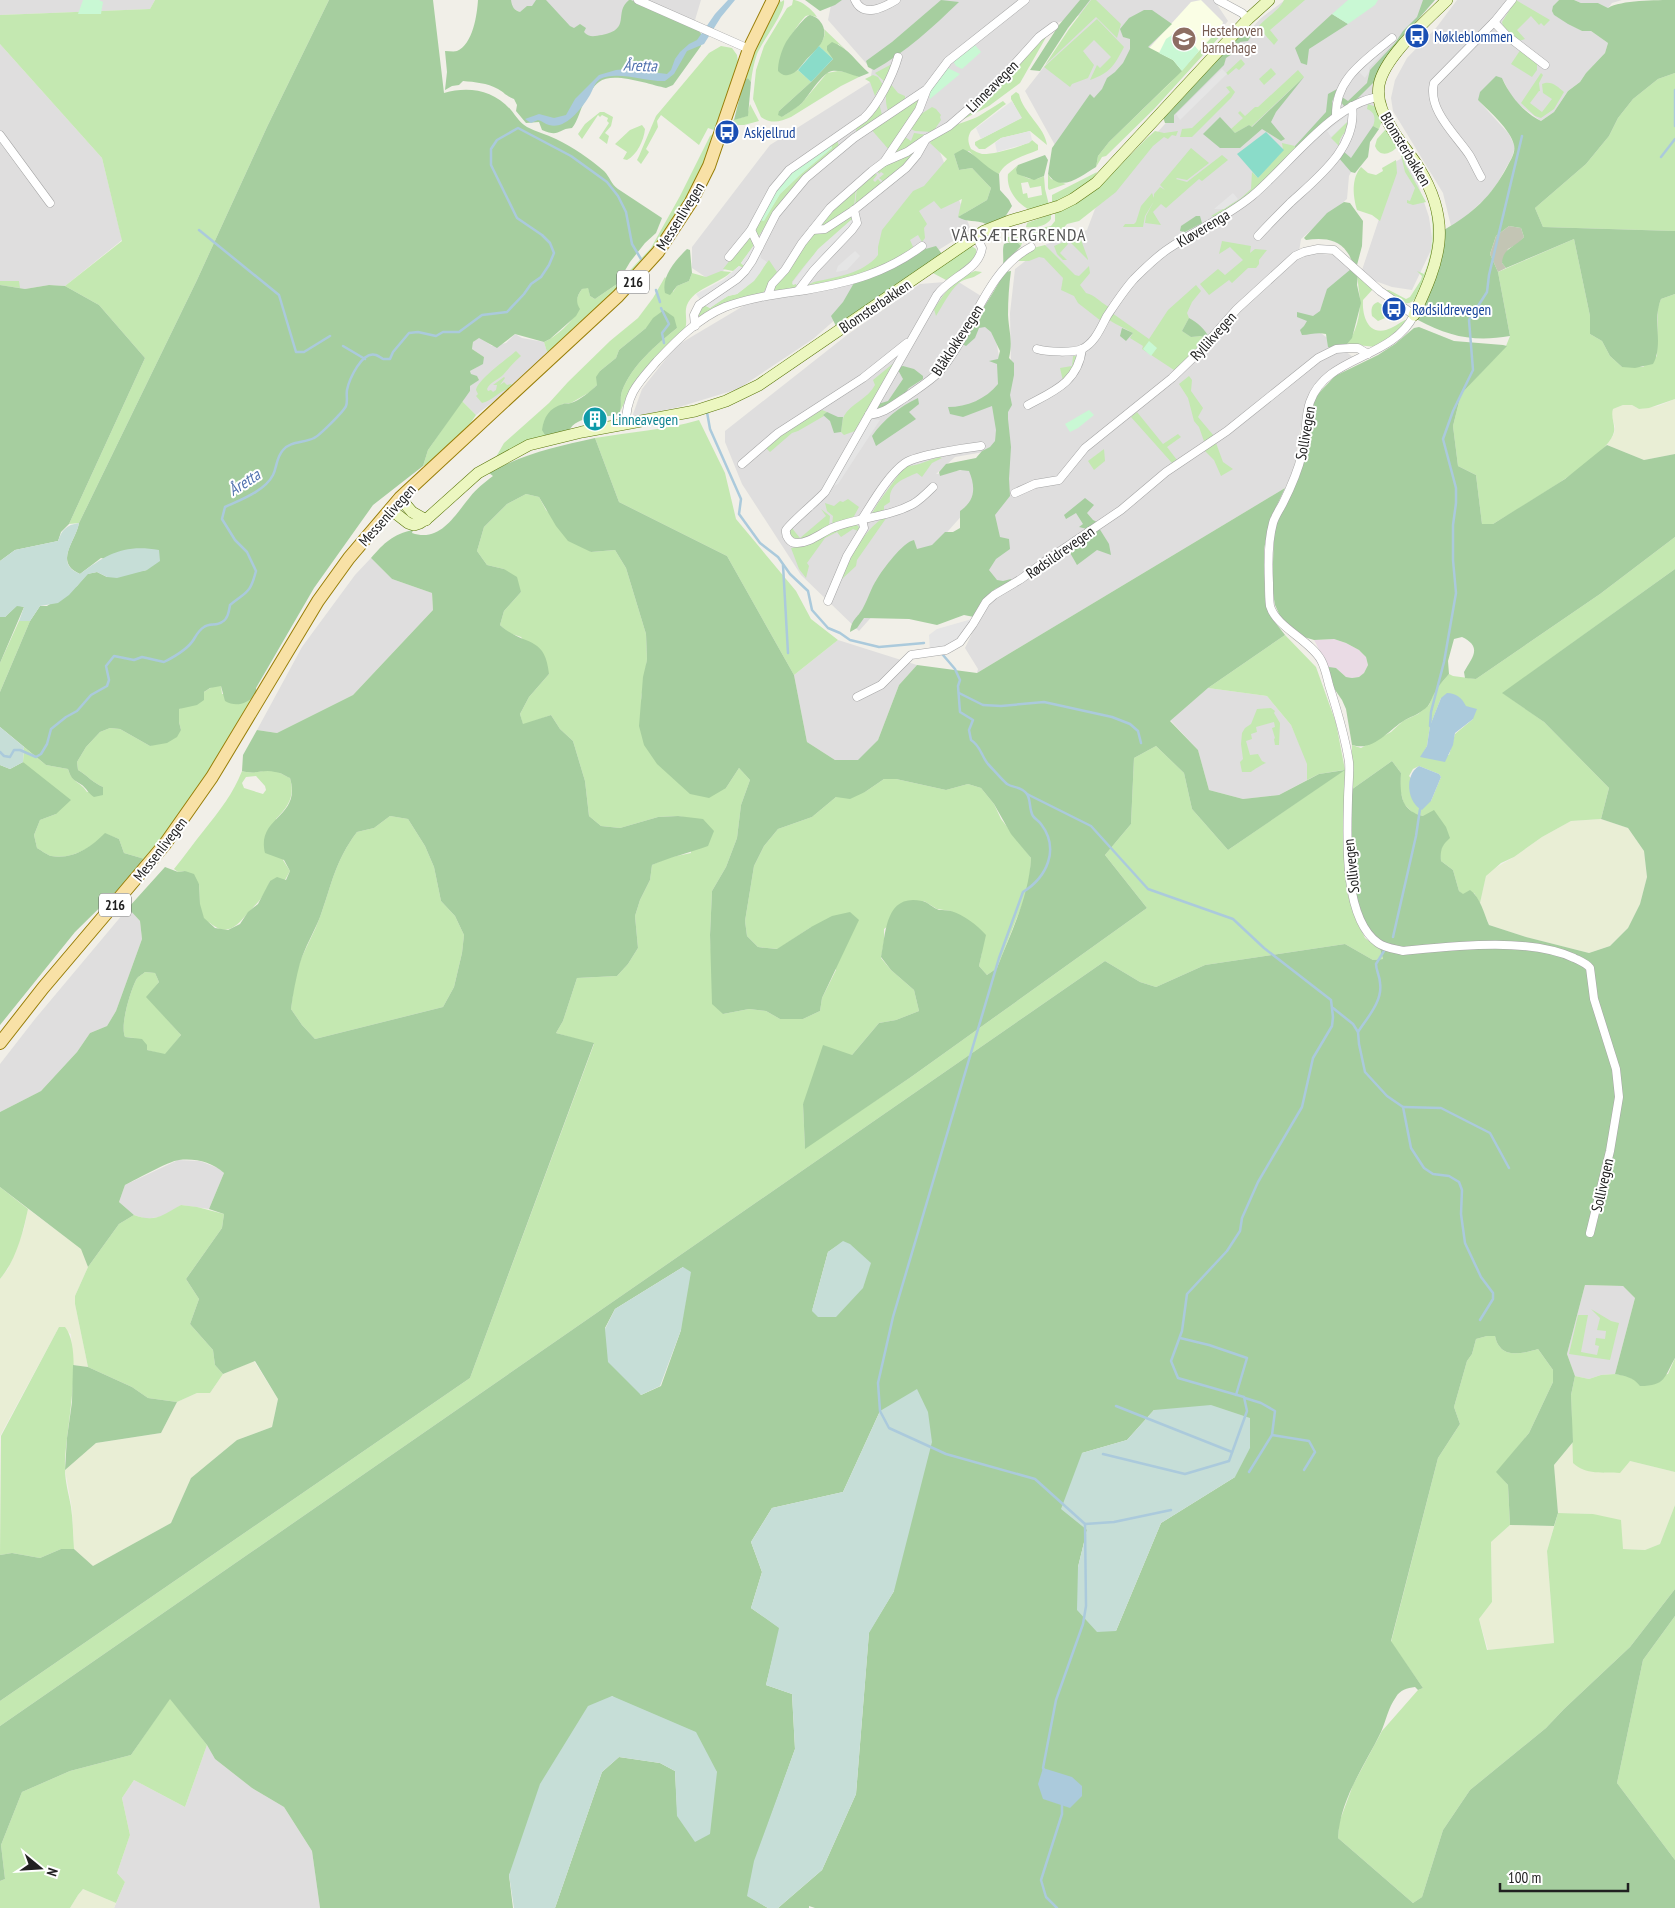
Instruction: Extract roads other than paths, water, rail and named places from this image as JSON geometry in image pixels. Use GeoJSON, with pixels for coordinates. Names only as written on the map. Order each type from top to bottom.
{"type":"FeatureCollection","features":[{"type":"Feature","properties":{"kind":"main road","name":"Messenlivegen"},"geometry":{"type":"LineString","coordinates":[[0,1043],[165,844],[212,777],[318,601],[349,558],[400,498],[618,296],[658,252],[688,208],[709,166],[749,49],[773,0]]}},
{"type":"Feature","properties":{"kind":"street"},"geometry":{"type":"LineString","coordinates":[[638,0],[749,49]]}},
{"type":"Feature","properties":{"kind":"street"},"geometry":{"type":"LineString","coordinates":[[855,0],[862,8],[867,10],[883,7],[896,0]]}},
{"type":"Feature","properties":{"kind":"street","name":"Linneavegen"},"geometry":{"type":"LineString","coordinates":[[884,162],[919,110],[927,89],[948,61],[1025,0]]}},
{"type":"Feature","properties":{"kind":"street"},"geometry":{"type":"LineString","coordinates":[[1218,0],[1242,13],[1248,19]]}},
{"type":"Feature","properties":{"kind":"street","name":"Blomsterbakken"},"geometry":{"type":"LineString","coordinates":[[426,520],[478,473],[517,450],[542,441],[695,411],[742,394],[797,359],[976,236],[996,226],[1059,206],[1073,199],[1096,183],[1248,19],[1269,0]]}},
{"type":"Feature","properties":{"kind":"street","name":"Blomsterbakken"},"geometry":{"type":"LineString","coordinates":[[1368,354],[1398,336],[1407,327],[1428,286],[1440,240],[1440,220],[1430,189],[1419,168],[1385,119],[1378,97],[1379,84],[1387,66],[1409,38],[1447,0]]}},
{"type":"Feature","properties":{"kind":"street"},"geometry":{"type":"LineString","coordinates":[[1481,177],[1470,156],[1455,138],[1438,111],[1433,88],[1434,84],[1494,22],[1512,0]]}},
{"type":"Feature","properties":{"kind":"street"},"geometry":{"type":"LineString","coordinates":[[1494,22],[1506,35],[1545,65]]}},
{"type":"Feature","properties":{"kind":"street","name":"Linneavegen"},"geometry":{"type":"LineString","coordinates":[[768,295],[772,284],[785,270],[830,208],[844,194],[884,162],[906,152],[950,126],[1006,75],[1039,37],[1054,26]]}},
{"type":"Feature","properties":{"kind":"street"},"geometry":{"type":"LineString","coordinates":[[1336,116],[1337,99],[1345,82],[1367,59],[1392,38]]}},
{"type":"Feature","properties":{"kind":"street"},"geometry":{"type":"LineString","coordinates":[[729,257],[751,230],[773,189],[789,170],[871,112],[895,68],[898,57]]}},
{"type":"Feature","properties":{"kind":"street","name":"Linneavegen"},"geometry":{"type":"LineString","coordinates":[[695,326],[694,315],[699,305],[745,271],[772,219],[794,190],[854,138],[927,89]]}},
{"type":"Feature","properties":{"kind":"street","name":"Kløverenga"},"geometry":{"type":"LineString","coordinates":[[1028,405],[1054,390],[1074,375],[1080,362],[1082,350],[1093,340],[1133,280],[1157,257],[1223,218],[1253,196],[1336,116],[1362,101],[1378,97]]}},
{"type":"Feature","properties":{"kind":"street"},"geometry":{"type":"LineString","coordinates":[[1258,236],[1336,158],[1353,120],[1352,106]]}},
{"type":"Feature","properties":{"kind":"street"},"geometry":{"type":"LineString","coordinates":[[849,129],[854,138]]}},
{"type":"Feature","properties":{"kind":"street"},"geometry":{"type":"LineString","coordinates":[[0,135],[50,203]]}},
{"type":"Feature","properties":{"kind":"street","name":"Linneavegen"},"geometry":{"type":"LineString","coordinates":[[813,230],[825,229],[854,210],[906,168],[917,155],[926,139]]}},
{"type":"Feature","properties":{"kind":"street"},"geometry":{"type":"LineString","coordinates":[[798,291],[814,270],[845,239],[857,223],[854,210]]}},
{"type":"Feature","properties":{"kind":"street"},"geometry":{"type":"LineString","coordinates":[[751,230],[758,247]]}},
{"type":"Feature","properties":{"kind":"street"},"geometry":{"type":"LineString","coordinates":[[933,487],[912,505],[871,519],[854,520],[799,543],[790,541],[787,536],[786,529],[788,524],[808,509],[825,492],[942,288],[977,261],[982,248],[976,236]]}},
{"type":"Feature","properties":{"kind":"street"},"geometry":{"type":"LineString","coordinates":[[626,424],[627,405],[635,389],[670,347],[695,326],[725,307],[768,295],[798,291],[874,274],[891,266],[922,246]]}},
{"type":"Feature","properties":{"kind":"street","name":"Blåklokkevegen"},"geometry":{"type":"LineString","coordinates":[[869,415],[880,414],[888,410],[926,384],[940,370],[1002,272],[1018,254],[1031,247]]}},
{"type":"Feature","properties":{"kind":"street","name":"Ryllikvegen"},"geometry":{"type":"LineString","coordinates":[[1015,493],[1035,484],[1059,480],[1085,448],[1160,390],[1199,352],[1243,303],[1296,256],[1304,252],[1324,248],[1338,252],[1380,291],[1414,315]]}},
{"type":"Feature","properties":{"kind":"street"},"geometry":{"type":"LineString","coordinates":[[742,464],[778,434],[863,378],[910,341]]}},
{"type":"Feature","properties":{"kind":"street","name":"Rødsildrevegen"},"geometry":{"type":"LineString","coordinates":[[857,697],[881,684],[911,655],[946,650],[960,642],[986,602],[994,595],[1022,580],[1044,562],[1121,510],[1166,472],[1227,431],[1318,358],[1336,349],[1358,348],[1368,354]]}},
{"type":"Feature","properties":{"kind":"street"},"geometry":{"type":"LineString","coordinates":[[1037,349],[1049,351],[1082,350]]}},
{"type":"Feature","properties":{"kind":"street","name":"Sollivegen"},"geometry":{"type":"LineString","coordinates":[[1368,354],[1335,371],[1321,383],[1312,396],[1306,415],[1303,451],[1295,478],[1273,522],[1268,582],[1271,607],[1282,623],[1312,648],[1322,661],[1341,722],[1349,764],[1349,868],[1355,904],[1368,932],[1378,943],[1403,951],[1448,947],[1531,946],[1562,953],[1588,964],[1594,999],[1616,1069],[1619,1097],[1610,1151],[1590,1233]]}},
{"type":"Feature","properties":{"kind":"street"},"geometry":{"type":"LineString","coordinates":[[828,602],[847,556],[864,528],[862,519],[896,470],[907,462],[961,448],[981,446]]}},
{"type":"Feature","properties":{"kind":"street"},"geometry":{"type":"LineString","coordinates":[[400,498],[412,512],[426,520]]}},
{"type":"Feature","properties":{"kind":"street"},"geometry":{"type":"LineString","coordinates":[[390,509],[408,523],[414,525],[426,520]]}},
{"type":"Feature","properties":{"kind":"waterway"},"geometry":{"type":"LineString","coordinates":[[1675,90],[1675,126]]}},
{"type":"Feature","properties":{"kind":"waterway","name":"Åretta"},"geometry":{"type":"LineString","coordinates":[[0,752],[4,756],[10,757],[14,750],[20,750],[36,757],[41,754],[47,744],[51,729],[77,711],[91,695],[107,686],[109,680],[106,666],[114,656],[134,660],[142,657],[164,662],[188,646],[202,628],[220,623],[226,619],[230,605],[250,588],[256,571],[247,552],[235,540],[222,519],[225,507],[264,486],[273,475],[279,456],[286,447],[314,438],[336,418],[346,406],[350,380],[361,361],[371,355],[390,359],[393,352],[409,333],[418,332],[436,336],[443,332],[459,332],[482,315],[507,312],[531,284],[541,277],[554,253],[550,243],[542,235],[517,218],[491,165],[491,149],[497,140],[518,128],[571,156],[607,182],[618,196],[626,212],[632,244],[641,259]]}},
{"type":"Feature","properties":{"kind":"waterway"},"geometry":{"type":"LineString","coordinates":[[1430,726],[1431,712],[1444,662],[1456,593],[1453,560],[1456,488],[1443,439],[1453,411],[1473,370],[1469,320],[1487,292],[1489,275],[1522,136]]}},
{"type":"Feature","properties":{"kind":"waterway"},"geometry":{"type":"LineString","coordinates":[[1661,157],[1675,139]]}},
{"type":"Feature","properties":{"kind":"waterway"},"geometry":{"type":"LineString","coordinates":[[199,230],[279,295],[296,352],[304,352],[330,336]]}},
{"type":"Feature","properties":{"kind":"waterway"},"geometry":{"type":"LineString","coordinates":[[656,290],[660,302]]}},
{"type":"Feature","properties":{"kind":"waterway"},"geometry":{"type":"LineString","coordinates":[[661,308],[669,324],[662,333],[664,343]]}},
{"type":"Feature","properties":{"kind":"waterway"},"geometry":{"type":"LineString","coordinates":[[343,346],[365,359]]}},
{"type":"Feature","properties":{"kind":"waterway"},"geometry":{"type":"LineString","coordinates":[[707,412],[710,429],[741,499],[739,514],[760,543],[778,557],[790,574],[808,591],[812,610],[828,628],[850,640],[879,647],[924,643]]}},
{"type":"Feature","properties":{"kind":"waterway"},"geometry":{"type":"LineString","coordinates":[[783,565],[788,653]]}},
{"type":"Feature","properties":{"kind":"waterway"},"geometry":{"type":"LineString","coordinates":[[943,655],[955,669],[960,680],[958,686],[960,712],[973,720],[969,730],[971,740],[977,745],[988,764],[1005,783],[1027,794],[1032,814],[1047,833],[1050,853],[1048,862],[1039,879],[1023,892],[999,958],[893,1317],[878,1383],[880,1411],[889,1428],[946,1454],[1035,1479],[1085,1524],[1086,1606],[1083,1624],[1056,1700],[1043,1768],[1045,1771]]}},
{"type":"Feature","properties":{"kind":"waterway"},"geometry":{"type":"LineString","coordinates":[[959,693],[983,705],[1001,706],[1044,702],[1112,717],[1130,724],[1138,731],[1141,743]]}},
{"type":"Feature","properties":{"kind":"waterway"},"geometry":{"type":"LineString","coordinates":[[1027,794],[1091,826],[1148,889],[1233,919],[1264,948],[1331,1000],[1333,1017],[1332,1026],[1313,1058],[1302,1107],[1258,1182],[1242,1218],[1240,1231],[1227,1251],[1187,1294],[1182,1331],[1171,1361],[1178,1378],[1244,1397],[1247,1411],[1229,1461],[1185,1474],[1103,1454]]}},
{"type":"Feature","properties":{"kind":"waterway"},"geometry":{"type":"LineString","coordinates":[[1393,937],[1416,836],[1420,809]]}},
{"type":"Feature","properties":{"kind":"waterway"},"geometry":{"type":"LineString","coordinates":[[1358,1032],[1377,1003],[1380,980],[1376,964],[1384,951]]}},
{"type":"Feature","properties":{"kind":"waterway"},"geometry":{"type":"LineString","coordinates":[[1333,1008],[1353,1024],[1358,1032],[1365,1072],[1387,1096],[1403,1107],[1411,1148],[1424,1168],[1433,1174],[1449,1176],[1459,1182],[1462,1190],[1461,1214],[1465,1243],[1481,1277],[1493,1293],[1493,1299],[1480,1320]]}},
{"type":"Feature","properties":{"kind":"waterway"},"geometry":{"type":"LineString","coordinates":[[1403,1107],[1441,1108],[1490,1133],[1509,1168]]}},
{"type":"Feature","properties":{"kind":"waterway"},"geometry":{"type":"LineString","coordinates":[[1180,1338],[1209,1345],[1247,1358],[1236,1395]]}},
{"type":"Feature","properties":{"kind":"waterway"},"geometry":{"type":"LineString","coordinates":[[1245,1398],[1261,1403],[1275,1411],[1272,1435],[1249,1472]]}},
{"type":"Feature","properties":{"kind":"waterway"},"geometry":{"type":"LineString","coordinates":[[1116,1406],[1232,1452]]}},
{"type":"Feature","properties":{"kind":"waterway"},"geometry":{"type":"LineString","coordinates":[[1272,1435],[1309,1441],[1315,1452],[1304,1470]]}},
{"type":"Feature","properties":{"kind":"waterway"},"geometry":{"type":"LineString","coordinates":[[1085,1524],[1114,1522],[1171,1510]]}},
{"type":"Feature","properties":{"kind":"waterway"},"geometry":{"type":"LineString","coordinates":[[1057,1908],[1046,1897],[1041,1880],[1062,1814],[1062,1805]]}},
{"type":"Feature","properties":{"kind":"place","name":"Nøkleblommen"},"geometry":{"type":"Point","coordinates":[1417,36]}},
{"type":"Feature","properties":{"kind":"place","name":"Hestehoven barnehage"},"geometry":{"type":"Point","coordinates":[1184,39]}},
{"type":"Feature","properties":{"kind":"place","name":"Askjellrud"},"geometry":{"type":"Point","coordinates":[727,132]}},
{"type":"Feature","properties":{"kind":"place","name":"Rødsildrevegen"},"geometry":{"type":"Point","coordinates":[1394,309]}},
{"type":"Feature","properties":{"kind":"place","name":"Linneavegen"},"geometry":{"type":"Point","coordinates":[595,419]}},
{"type":"Feature","properties":{"kind":"district","name":"VÅRSÆTERGRENDA"},"geometry":{"type":"Point","coordinates":[1019,234]}}]}
